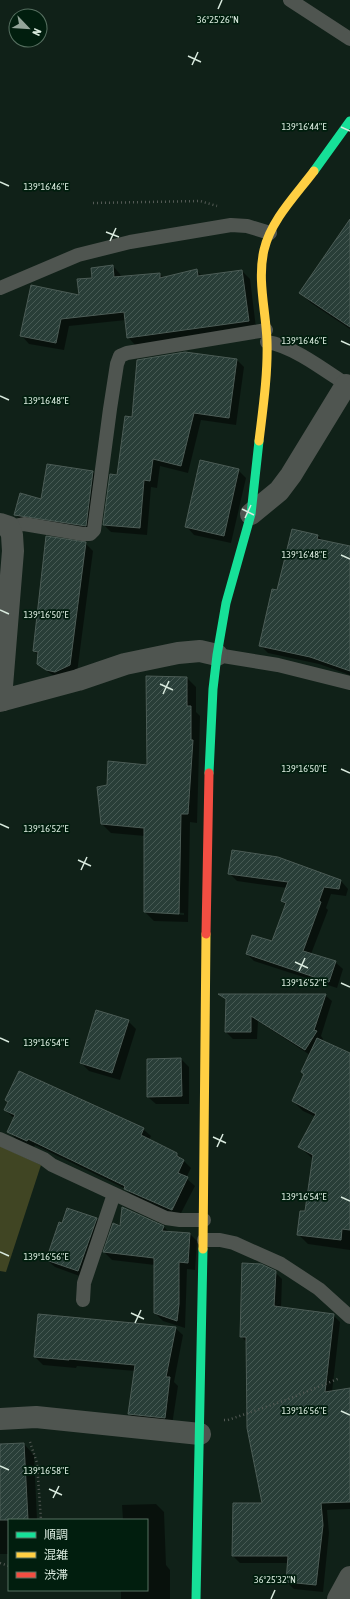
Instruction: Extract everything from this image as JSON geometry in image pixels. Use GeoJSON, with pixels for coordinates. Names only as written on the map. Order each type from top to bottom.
{"type":"FeatureCollection","features":[{"type":"Feature","properties":{"kind":"street"},"geometry":{"type":"LineString","coordinates":[[196,1599],[204,1240],[207,824],[211,720],[217,655],[226,603],[250,514],[254,492],[265,382],[266,336],[262,260],[273,226],[350,121]]}},
{"type":"Feature","properties":{"kind":"street"},"geometry":{"type":"LineString","coordinates":[[250,514],[279,491],[291,475],[348,386]]}},
{"type":"Feature","properties":{"kind":"street"},"geometry":{"type":"LineString","coordinates":[[4,526],[12,535],[13,551],[2,700],[78,680],[125,664],[178,653],[200,651],[217,655]]}},
{"type":"Feature","properties":{"kind":"street"},"geometry":{"type":"LineString","coordinates":[[0,1419],[26,1417],[200,1434]]}},
{"type":"Feature","properties":{"kind":"street"},"geometry":{"type":"LineString","coordinates":[[338,1599],[350,1577]]}},
{"type":"Feature","properties":{"kind":"lane"},"geometry":{"type":"LineString","coordinates":[[290,0],[350,39]]}},
{"type":"Feature","properties":{"kind":"lane"},"geometry":{"type":"LineString","coordinates":[[0,288],[78,255],[122,244],[230,225],[247,226],[270,233]]}},
{"type":"Feature","properties":{"kind":"lane"},"geometry":{"type":"LineString","coordinates":[[4,526],[24,524],[83,534],[90,534],[94,530],[117,364],[120,356],[127,353],[266,336],[278,344],[290,349],[348,386]]}},
{"type":"Feature","properties":{"kind":"lane"},"geometry":{"type":"LineString","coordinates":[[217,655],[278,665],[350,683]]}},
{"type":"Feature","properties":{"kind":"lane"},"geometry":{"type":"LineString","coordinates":[[0,1139],[166,1218],[180,1220],[204,1220]]}},
{"type":"Feature","properties":{"kind":"lane"},"geometry":{"type":"LineString","coordinates":[[83,1300],[84,1283],[114,1194]]}},
{"type":"Feature","properties":{"kind":"lane"},"geometry":{"type":"LineString","coordinates":[[204,1240],[220,1240],[234,1243],[281,1264],[318,1290],[350,1317]]}},
{"type":"Feature","properties":{"kind":"path"},"geometry":{"type":"LineString","coordinates":[[92,203],[200,201],[218,206],[232,213],[247,226]]}},
{"type":"Feature","properties":{"kind":"path"},"geometry":{"type":"LineString","coordinates":[[222,1420],[228,1420],[286,1400],[340,1378]]}},
{"type":"Feature","properties":{"kind":"path"},"geometry":{"type":"LineString","coordinates":[[26,1417],[29,1438],[37,1463],[41,1519]]}},
{"type":"Feature","properties":{"kind":"green space"},"geometry":{"type":"Polygon","coordinates":[[[0,1146],[41,1165],[6,1272],[0,1271],[0,1146]]]}},
{"type":"Feature","properties":{"kind":"building"},"geometry":{"type":"Polygon","coordinates":[[[350,219],[350,327],[299,293],[350,219]]]}},
{"type":"Feature","properties":{"kind":"building"},"geometry":{"type":"Polygon","coordinates":[[[113,265],[114,277],[160,273],[160,278],[197,269],[198,276],[242,270],[249,321],[127,338],[124,312],[61,319],[56,343],[20,336],[31,285],[79,295],[77,279],[92,278],[91,268],[113,265]]]}},
{"type":"Feature","properties":{"kind":"building"},"geometry":{"type":"Polygon","coordinates":[[[185,352],[237,359],[229,418],[194,413],[181,466],[153,459],[150,481],[144,480],[140,528],[103,525],[110,474],[117,475],[125,416],[132,417],[137,360],[185,352]]]}},
{"type":"Feature","properties":{"kind":"building"},"geometry":{"type":"Polygon","coordinates":[[[200,460],[239,469],[224,536],[185,527],[200,460]]]}},
{"type":"Feature","properties":{"kind":"building"},"geometry":{"type":"Polygon","coordinates":[[[47,464],[93,471],[86,526],[14,515],[20,493],[41,499],[47,464]]]}},
{"type":"Feature","properties":{"kind":"building"},"geometry":{"type":"Polygon","coordinates":[[[292,529],[318,535],[317,539],[350,546],[350,671],[310,657],[259,646],[272,589],[277,590],[292,529]]]}},
{"type":"Feature","properties":{"kind":"building"},"geometry":{"type":"Polygon","coordinates":[[[46,536],[86,542],[70,665],[55,672],[46,670],[37,664],[38,652],[33,651],[46,536]]]}},
{"type":"Feature","properties":{"kind":"building"},"geometry":{"type":"Polygon","coordinates":[[[146,676],[187,677],[187,706],[191,706],[191,740],[193,740],[188,814],[181,814],[179,914],[144,912],[144,828],[101,824],[97,787],[107,785],[108,761],[147,765],[146,676]]]}},
{"type":"Feature","properties":{"kind":"building"},"geometry":{"type":"Polygon","coordinates":[[[232,850],[278,857],[341,880],[339,889],[324,887],[319,901],[321,902],[303,951],[336,961],[329,982],[246,954],[252,935],[272,941],[286,903],[281,901],[288,882],[228,874],[232,850]]]}},
{"type":"Feature","properties":{"kind":"building"},"geometry":{"type":"Polygon","coordinates":[[[218,994],[326,994],[314,1030],[317,1031],[305,1050],[251,1016],[251,1032],[225,1032],[226,999],[218,994]]]}},
{"type":"Feature","properties":{"kind":"building"},"geometry":{"type":"Polygon","coordinates":[[[96,1010],[129,1020],[112,1073],[80,1063],[96,1010]]]}},
{"type":"Feature","properties":{"kind":"building"},"geometry":{"type":"Polygon","coordinates":[[[317,1038],[350,1053],[350,1230],[342,1229],[341,1240],[297,1235],[300,1211],[305,1211],[313,1155],[298,1147],[316,1114],[292,1101],[304,1074],[301,1072],[317,1038]]]}},
{"type":"Feature","properties":{"kind":"building"},"geometry":{"type":"Polygon","coordinates":[[[181,1058],[182,1096],[147,1097],[147,1059],[181,1058]]]}},
{"type":"Feature","properties":{"kind":"building"},"geometry":{"type":"Polygon","coordinates":[[[19,1071],[144,1128],[141,1135],[177,1153],[177,1156],[184,1160],[178,1173],[188,1177],[172,1210],[124,1189],[125,1186],[28,1139],[27,1141],[7,1132],[15,1115],[4,1110],[8,1102],[5,1100],[19,1071]]]}},
{"type":"Feature","properties":{"kind":"building"},"geometry":{"type":"Polygon","coordinates":[[[122,1207],[164,1226],[162,1231],[190,1233],[188,1263],[179,1262],[179,1304],[177,1321],[154,1313],[154,1258],[103,1252],[113,1223],[120,1226],[122,1207]]]}},
{"type":"Feature","properties":{"kind":"building"},"geometry":{"type":"Polygon","coordinates":[[[67,1208],[97,1218],[78,1271],[46,1260],[59,1222],[62,1223],[67,1208]]]}},
{"type":"Feature","properties":{"kind":"building"},"geometry":{"type":"Polygon","coordinates":[[[242,1263],[261,1264],[276,1271],[274,1306],[334,1314],[325,1392],[350,1388],[350,1502],[321,1503],[323,1525],[316,1585],[286,1582],[288,1556],[232,1556],[233,1503],[262,1503],[247,1428],[246,1337],[240,1337],[242,1263]]]}},
{"type":"Feature","properties":{"kind":"building"},"geometry":{"type":"Polygon","coordinates":[[[38,1314],[176,1327],[166,1377],[170,1377],[165,1418],[128,1414],[135,1365],[34,1357],[38,1314]]]}},
{"type":"Feature","properties":{"kind":"building"},"geometry":{"type":"Polygon","coordinates":[[[24,1443],[28,1519],[0,1520],[0,1444],[24,1443]]]}},
{"type":"Feature","properties":{"kind":"traffic: fast"},"geometry":{"type":"LineString","coordinates":[[314,171],[350,121]]}},
{"type":"Feature","properties":{"kind":"traffic: fast"},"geometry":{"type":"LineString","coordinates":[[209,773],[213,689],[217,655],[226,603],[251,514],[259,441]]}},
{"type":"Feature","properties":{"kind":"traffic: fast"},"geometry":{"type":"LineString","coordinates":[[196,1599],[203,1249]]}},
{"type":"Feature","properties":{"kind":"traffic: slow"},"geometry":{"type":"LineString","coordinates":[[259,441],[267,366],[267,341],[261,273],[264,250],[267,239],[278,218],[314,171]]}},
{"type":"Feature","properties":{"kind":"traffic: slow"},"geometry":{"type":"LineString","coordinates":[[203,1249],[206,934]]}},
{"type":"Feature","properties":{"kind":"traffic: jam"},"geometry":{"type":"LineString","coordinates":[[206,934],[209,773]]}}]}
